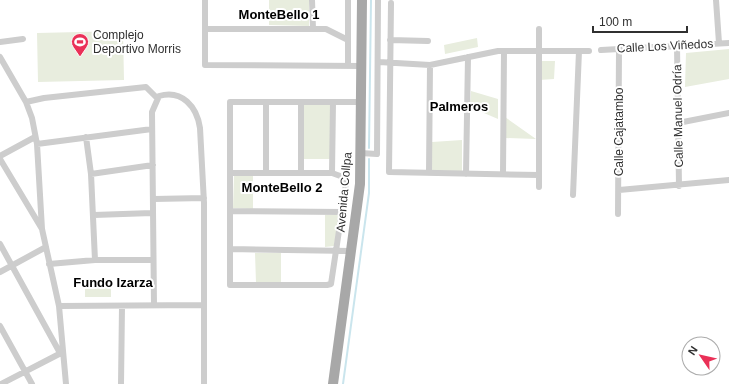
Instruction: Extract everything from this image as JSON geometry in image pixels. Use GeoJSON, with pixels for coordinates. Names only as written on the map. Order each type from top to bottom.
{"type":"FeatureCollection","features":[{"type":"Feature","properties":{"kind":"main road","name":"Avenida Collpa"},"geometry":{"type":"LineString","coordinates":[[334,384],[360,184],[362,0]]}},
{"type":"Feature","properties":{"kind":"street"},"geometry":{"type":"LineString","coordinates":[[204,0],[205,65],[362,66]]}},
{"type":"Feature","properties":{"kind":"street"},"geometry":{"type":"LineString","coordinates":[[312,0],[313,29]]}},
{"type":"Feature","properties":{"kind":"street"},"geometry":{"type":"LineString","coordinates":[[348,0],[348,66]]}},
{"type":"Feature","properties":{"kind":"street"},"geometry":{"type":"LineString","coordinates":[[360,153],[377,154],[379,62],[378,0]]}},
{"type":"Feature","properties":{"kind":"street"},"geometry":{"type":"LineString","coordinates":[[716,0],[719,43]]}},
{"type":"Feature","properties":{"kind":"street"},"geometry":{"type":"LineString","coordinates":[[391,3],[389,172],[538,175]]}},
{"type":"Feature","properties":{"kind":"street"},"geometry":{"type":"LineString","coordinates":[[205,29],[326,29],[348,40]]}},
{"type":"Feature","properties":{"kind":"street"},"geometry":{"type":"LineString","coordinates":[[539,29],[539,187]]}},
{"type":"Feature","properties":{"kind":"street"},"geometry":{"type":"LineString","coordinates":[[0,42],[23,39]]}},
{"type":"Feature","properties":{"kind":"street"},"geometry":{"type":"LineString","coordinates":[[390,40],[428,41]]}},
{"type":"Feature","properties":{"kind":"street","name":"Calle Los Viñedos"},"geometry":{"type":"LineString","coordinates":[[601,50],[729,43]]}},
{"type":"Feature","properties":{"kind":"street","name":"Calle Manuel Odría"},"geometry":{"type":"LineString","coordinates":[[677,46],[679,186]]}},
{"type":"Feature","properties":{"kind":"street","name":"Calle Cajatambo"},"geometry":{"type":"LineString","coordinates":[[618,214],[619,49]]}},
{"type":"Feature","properties":{"kind":"street"},"geometry":{"type":"LineString","coordinates":[[379,62],[430,65],[504,51],[589,51]]}},
{"type":"Feature","properties":{"kind":"street"},"geometry":{"type":"LineString","coordinates":[[503,174],[504,51]]}},
{"type":"Feature","properties":{"kind":"street"},"geometry":{"type":"LineString","coordinates":[[573,195],[579,51]]}},
{"type":"Feature","properties":{"kind":"street"},"geometry":{"type":"LineString","coordinates":[[0,57],[26,102],[32,118],[36,144],[42,229],[59,306],[66,384]]}},
{"type":"Feature","properties":{"kind":"street"},"geometry":{"type":"LineString","coordinates":[[466,174],[468,57]]}},
{"type":"Feature","properties":{"kind":"street"},"geometry":{"type":"LineString","coordinates":[[428,173],[430,65]]}},
{"type":"Feature","properties":{"kind":"street"},"geometry":{"type":"LineString","coordinates":[[26,102],[44,98],[146,86],[157,98]]}},
{"type":"Feature","properties":{"kind":"street"},"geometry":{"type":"LineString","coordinates":[[154,305],[152,112],[157,98],[167,94],[177,94],[188,102],[195,112],[200,128],[204,198],[204,384]]}},
{"type":"Feature","properties":{"kind":"street"},"geometry":{"type":"LineString","coordinates":[[230,173],[332,173],[343,177],[345,180],[337,250],[332,281],[327,285],[230,285],[230,173],[230,102],[361,102]]}},
{"type":"Feature","properties":{"kind":"street"},"geometry":{"type":"LineString","coordinates":[[266,102],[266,173]]}},
{"type":"Feature","properties":{"kind":"street"},"geometry":{"type":"LineString","coordinates":[[301,102],[301,173]]}},
{"type":"Feature","properties":{"kind":"street"},"geometry":{"type":"LineString","coordinates":[[332,102],[332,173]]}},
{"type":"Feature","properties":{"kind":"street"},"geometry":{"type":"LineString","coordinates":[[678,123],[729,113]]}},
{"type":"Feature","properties":{"kind":"street"},"geometry":{"type":"LineString","coordinates":[[36,144],[152,129]]}},
{"type":"Feature","properties":{"kind":"street"},"geometry":{"type":"LineString","coordinates":[[35,137],[0,157],[42,229]]}},
{"type":"Feature","properties":{"kind":"street"},"geometry":{"type":"LineString","coordinates":[[86,137],[91,174],[95,260]]}},
{"type":"Feature","properties":{"kind":"street"},"geometry":{"type":"LineString","coordinates":[[91,174],[153,165]]}},
{"type":"Feature","properties":{"kind":"street"},"geometry":{"type":"LineString","coordinates":[[619,190],[679,186],[729,180]]}},
{"type":"Feature","properties":{"kind":"street"},"geometry":{"type":"LineString","coordinates":[[154,199],[204,198]]}},
{"type":"Feature","properties":{"kind":"street"},"geometry":{"type":"LineString","coordinates":[[230,211],[342,212]]}},
{"type":"Feature","properties":{"kind":"street"},"geometry":{"type":"LineString","coordinates":[[94,215],[152,213]]}},
{"type":"Feature","properties":{"kind":"street"},"geometry":{"type":"LineString","coordinates":[[0,244],[62,352]]}},
{"type":"Feature","properties":{"kind":"street"},"geometry":{"type":"LineString","coordinates":[[0,272],[46,247]]}},
{"type":"Feature","properties":{"kind":"street"},"geometry":{"type":"LineString","coordinates":[[230,249],[351,251]]}},
{"type":"Feature","properties":{"kind":"street"},"geometry":{"type":"LineString","coordinates":[[49,264],[95,260],[153,260]]}},
{"type":"Feature","properties":{"kind":"street"},"geometry":{"type":"LineString","coordinates":[[59,306],[204,305]]}},
{"type":"Feature","properties":{"kind":"street"},"geometry":{"type":"LineString","coordinates":[[121,384],[122,306]]}},
{"type":"Feature","properties":{"kind":"street"},"geometry":{"type":"LineString","coordinates":[[0,326],[32,384]]}},
{"type":"Feature","properties":{"kind":"street"},"geometry":{"type":"LineString","coordinates":[[1,384],[62,352]]}},
{"type":"Feature","properties":{"kind":"shaded area"},"geometry":{"type":"Polygon","coordinates":[[[269,0],[309,0],[309,26],[269,25],[269,0]]]}},
{"type":"Feature","properties":{"kind":"shaded area","name":"Complejo Deportivo Morris"},"geometry":{"type":"Polygon","coordinates":[[[123,31],[124,80],[38,82],[37,33],[123,31]]]}},
{"type":"Feature","properties":{"kind":"shaded area"},"geometry":{"type":"Polygon","coordinates":[[[477,38],[478,47],[445,54],[444,45],[477,38]]]}},
{"type":"Feature","properties":{"kind":"shaded area"},"geometry":{"type":"Polygon","coordinates":[[[729,49],[729,79],[685,87],[686,53],[729,49]]]}},
{"type":"Feature","properties":{"kind":"shaded area"},"geometry":{"type":"Polygon","coordinates":[[[539,61],[555,61],[554,79],[539,80],[539,61]]]}},
{"type":"Feature","properties":{"kind":"shaded area"},"geometry":{"type":"Polygon","coordinates":[[[471,91],[498,99],[498,119],[470,107],[471,91]]]}},
{"type":"Feature","properties":{"kind":"shaded area"},"geometry":{"type":"Polygon","coordinates":[[[304,105],[330,105],[330,159],[304,159],[304,105]]]}},
{"type":"Feature","properties":{"kind":"shaded area"},"geometry":{"type":"Polygon","coordinates":[[[505,117],[536,139],[505,138],[505,117]]]}},
{"type":"Feature","properties":{"kind":"shaded area"},"geometry":{"type":"Polygon","coordinates":[[[462,140],[462,172],[431,171],[432,142],[462,140]]]}},
{"type":"Feature","properties":{"kind":"shaded area"},"geometry":{"type":"Polygon","coordinates":[[[234,176],[253,176],[253,209],[233,208],[234,176]]]}},
{"type":"Feature","properties":{"kind":"shaded area"},"geometry":{"type":"Polygon","coordinates":[[[325,215],[339,215],[334,246],[325,247],[325,215]]]}},
{"type":"Feature","properties":{"kind":"shaded area"},"geometry":{"type":"Polygon","coordinates":[[[255,253],[281,253],[281,283],[256,283],[255,253]]]}},
{"type":"Feature","properties":{"kind":"shaded area"},"geometry":{"type":"Polygon","coordinates":[[[111,282],[111,297],[85,297],[85,283],[111,282]]]}},
{"type":"Feature","properties":{"kind":"waterway"},"geometry":{"type":"LineString","coordinates":[[369,148],[371,0]]}},
{"type":"Feature","properties":{"kind":"waterway"},"geometry":{"type":"LineString","coordinates":[[343,384],[369,193],[369,159]]}},
{"type":"Feature","properties":{"kind":"place","name":"Complejo Deportivo Morris"},"geometry":{"type":"Point","coordinates":[80,57]}},
{"type":"Feature","properties":{"kind":"district","name":"MonteBello 1"},"geometry":{"type":"Point","coordinates":[279,14]}},
{"type":"Feature","properties":{"kind":"district","name":"Palmeros"},"geometry":{"type":"Point","coordinates":[459,106]}},
{"type":"Feature","properties":{"kind":"district","name":"MonteBello 2"},"geometry":{"type":"Point","coordinates":[282,187]}},
{"type":"Feature","properties":{"kind":"district","name":"Fundo Izarza"},"geometry":{"type":"Point","coordinates":[113,282]}}]}
